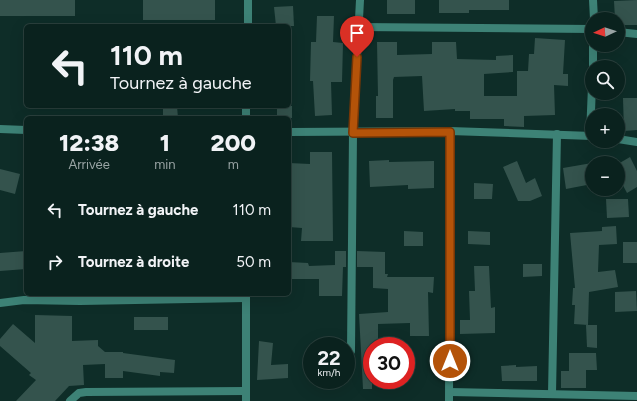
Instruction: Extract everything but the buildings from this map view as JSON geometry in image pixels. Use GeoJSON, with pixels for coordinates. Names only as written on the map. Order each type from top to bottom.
{"type":"FeatureCollection","features":[{"type":"Feature","properties":{"kind":"street"},"geometry":{"type":"LineString","coordinates":[[248,0],[248,24]]}},
{"type":"Feature","properties":{"kind":"street"},"geometry":{"type":"LineString","coordinates":[[351,337],[353,133],[360,0]]}},
{"type":"Feature","properties":{"kind":"street"},"geometry":{"type":"LineString","coordinates":[[593,0],[594,12]]}},
{"type":"Feature","properties":{"kind":"street"},"geometry":{"type":"LineString","coordinates":[[358,27],[585,30]]}},
{"type":"Feature","properties":{"kind":"street"},"geometry":{"type":"LineString","coordinates":[[625,33],[637,34]]}},
{"type":"Feature","properties":{"kind":"street"},"geometry":{"type":"LineString","coordinates":[[0,129],[24,130]]}},
{"type":"Feature","properties":{"kind":"street"},"geometry":{"type":"LineString","coordinates":[[291,132],[450,132],[585,136]]}},
{"type":"Feature","properties":{"kind":"street"},"geometry":{"type":"LineString","coordinates":[[449,401],[450,132]]}},
{"type":"Feature","properties":{"kind":"street"},"geometry":{"type":"LineString","coordinates":[[552,394],[557,134]]}},
{"type":"Feature","properties":{"kind":"street"},"geometry":{"type":"LineString","coordinates":[[625,141],[637,142]]}},
{"type":"Feature","properties":{"kind":"street"},"geometry":{"type":"LineString","coordinates":[[0,303],[24,300],[80,301],[246,296],[246,401]]}},
{"type":"Feature","properties":{"kind":"street"},"geometry":{"type":"LineString","coordinates":[[70,401],[79,393],[86,392],[246,391]]}},
{"type":"Feature","properties":{"kind":"street"},"geometry":{"type":"LineString","coordinates":[[450,392],[637,396]]}},
{"type":"Feature","properties":{"kind":"route"},"geometry":{"type":"LineString","coordinates":[[357,57],[353,133],[450,132],[450,361]]}}]}
